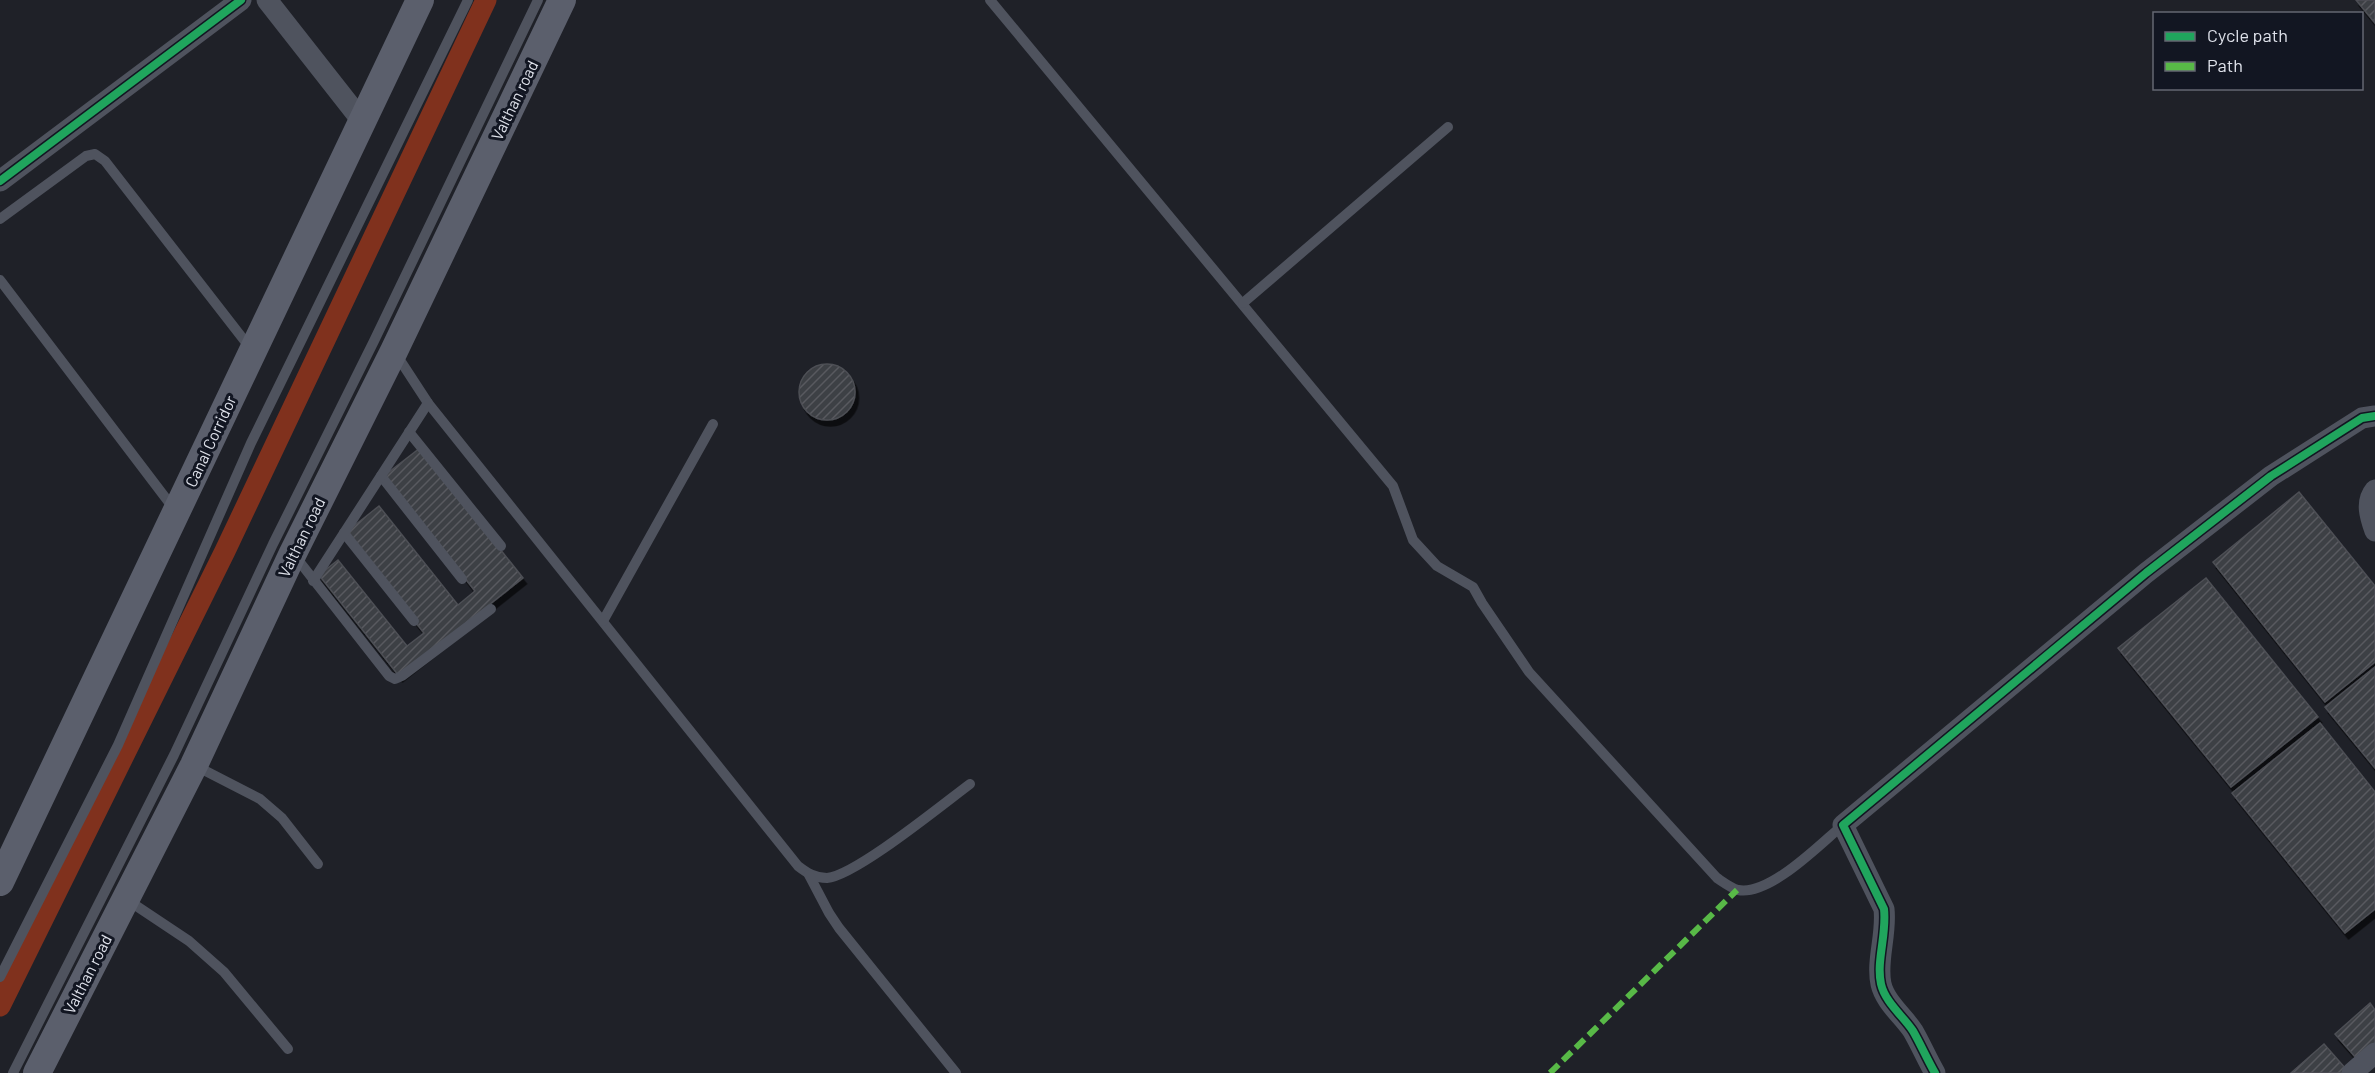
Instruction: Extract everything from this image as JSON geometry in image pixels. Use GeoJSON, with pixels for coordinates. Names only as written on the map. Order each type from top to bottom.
{"type":"FeatureCollection","features":[{"type":"Feature","properties":{"kind":"main road","name":"Canal Corridor"},"geometry":{"type":"LineString","coordinates":[[0,882],[420,0]]}},
{"type":"Feature","properties":{"kind":"main road","name":"Valthan road"},"geometry":{"type":"LineString","coordinates":[[37,1073],[194,765],[293,553],[394,351],[562,0]]}},
{"type":"Feature","properties":{"kind":"street"},"geometry":{"type":"LineString","coordinates":[[0,181],[241,0]]}},
{"type":"Feature","properties":{"kind":"street"},"geometry":{"type":"LineString","coordinates":[[267,0],[362,121]]}},
{"type":"Feature","properties":{"kind":"street"},"geometry":{"type":"LineString","coordinates":[[1935,1073],[1912,1031],[1886,996],[1881,985],[1886,922],[1884,909],[1843,825],[2146,573],[2271,476],[2362,418],[2375,416]]}},
{"type":"Feature","properties":{"kind":"street"},"geometry":{"type":"LineString","coordinates":[[2375,490],[2370,497],[2369,514],[2375,531]]}},
{"type":"Feature","properties":{"kind":"street"},"geometry":{"type":"LineString","coordinates":[[2352,1073],[2375,1053]]}},
{"type":"Feature","properties":{"kind":"lane"},"geometry":{"type":"LineString","coordinates":[[0,977],[118,745],[251,443],[468,0]]}},
{"type":"Feature","properties":{"kind":"lane"},"geometry":{"type":"LineString","coordinates":[[13,1073],[174,755],[273,544],[374,341],[538,0]]}},
{"type":"Feature","properties":{"kind":"lane"},"geometry":{"type":"LineString","coordinates":[[990,0],[1393,486],[1413,540],[1437,566],[1473,587],[1529,672],[1717,878],[1737,890],[1760,887],[1790,869],[1843,825]]}},
{"type":"Feature","properties":{"kind":"lane"},"geometry":{"type":"LineString","coordinates":[[1243,303],[1448,127]]}},
{"type":"Feature","properties":{"kind":"lane"},"geometry":{"type":"LineString","coordinates":[[0,219],[86,156],[95,154],[105,161],[253,351]]}},
{"type":"Feature","properties":{"kind":"lane"},"geometry":{"type":"LineString","coordinates":[[0,280],[176,511]]}},
{"type":"Feature","properties":{"kind":"lane"},"geometry":{"type":"LineString","coordinates":[[394,351],[428,403],[798,866],[809,875],[839,928],[956,1073]]}},
{"type":"Feature","properties":{"kind":"lane"},"geometry":{"type":"LineString","coordinates":[[313,581],[428,403]]}},
{"type":"Feature","properties":{"kind":"lane"},"geometry":{"type":"LineString","coordinates":[[603,621],[713,424]]}},
{"type":"Feature","properties":{"kind":"lane"},"geometry":{"type":"LineString","coordinates":[[409,432],[501,546]]}},
{"type":"Feature","properties":{"kind":"lane"},"geometry":{"type":"LineString","coordinates":[[381,476],[462,579]]}},
{"type":"Feature","properties":{"kind":"lane"},"geometry":{"type":"LineString","coordinates":[[344,533],[414,621]]}},
{"type":"Feature","properties":{"kind":"lane"},"geometry":{"type":"LineString","coordinates":[[293,553],[389,676],[395,679],[491,609]]}},
{"type":"Feature","properties":{"kind":"lane"},"geometry":{"type":"LineString","coordinates":[[194,765],[260,799],[282,818],[318,864]]}},
{"type":"Feature","properties":{"kind":"lane"},"geometry":{"type":"LineString","coordinates":[[809,875],[827,878],[844,873],[881,850],[970,784]]}},
{"type":"Feature","properties":{"kind":"lane"},"geometry":{"type":"LineString","coordinates":[[126,899],[189,941],[224,972],[288,1049]]}},
{"type":"Feature","properties":{"kind":"building"},"geometry":{"type":"Polygon","coordinates":[[[2356,0],[2375,0],[2375,23],[2356,0]]]}},
{"type":"Feature","properties":{"kind":"building"},"geometry":{"type":"Polygon","coordinates":[[[821,364],[833,364],[847,372],[855,386],[853,403],[847,412],[833,420],[821,420],[804,408],[799,398],[799,386],[811,369],[821,364]]]}},
{"type":"Feature","properties":{"kind":"building"},"geometry":{"type":"Polygon","coordinates":[[[420,448],[523,578],[399,676],[319,575],[338,560],[407,646],[424,633],[345,533],[379,506],[458,605],[475,591],[384,476],[420,448]]]}},
{"type":"Feature","properties":{"kind":"building"},"geometry":{"type":"Polygon","coordinates":[[[2299,492],[2375,586],[2375,662],[2325,702],[2213,562],[2299,492]]]}},
{"type":"Feature","properties":{"kind":"building"},"geometry":{"type":"Polygon","coordinates":[[[2206,578],[2318,717],[2231,787],[2118,648],[2206,578]]]}},
{"type":"Feature","properties":{"kind":"building"},"geometry":{"type":"Polygon","coordinates":[[[2375,667],[2375,768],[2325,707],[2375,667]]]}},
{"type":"Feature","properties":{"kind":"building"},"geometry":{"type":"Polygon","coordinates":[[[2320,723],[2375,792],[2375,909],[2345,933],[2232,793],[2320,723]]]}},
{"type":"Feature","properties":{"kind":"building"},"geometry":{"type":"Polygon","coordinates":[[[2370,1003],[2375,1010],[2375,1043],[2357,1059],[2335,1034],[2370,1003]]]}},
{"type":"Feature","properties":{"kind":"building"},"geometry":{"type":"Polygon","coordinates":[[[2324,1044],[2346,1069],[2342,1073],[2291,1073],[2324,1044]]]}},
{"type":"Feature","properties":{"kind":"waterway"},"geometry":{"type":"LineString","coordinates":[[0,1006],[225,551],[486,0]]}},
{"type":"Feature","properties":{"kind":"marked path"},"geometry":{"type":"LineString","coordinates":[[1550,1073],[1737,890]]}},
{"type":"Feature","properties":{"kind":"cycle path"},"geometry":{"type":"LineString","coordinates":[[0,181],[241,0]]}},
{"type":"Feature","properties":{"kind":"cycle path"},"geometry":{"type":"LineString","coordinates":[[1935,1073],[1913,1031],[1883,991],[1880,966],[1884,909],[1843,825],[2146,573],[2271,476],[2362,418],[2375,416]]}}]}
